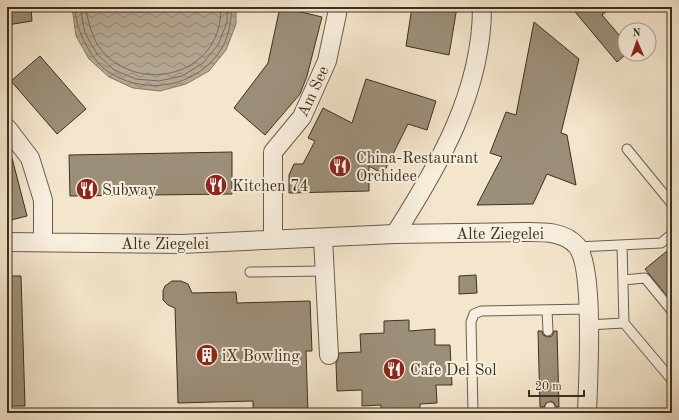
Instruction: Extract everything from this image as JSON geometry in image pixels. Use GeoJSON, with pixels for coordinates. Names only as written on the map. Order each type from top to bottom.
{"type":"FeatureCollection","features":[{"type":"Feature","properties":{"kind":"street","name":"Am See"},"geometry":{"type":"LineString","coordinates":[[273,240],[273,152],[302,116],[327,61],[337,14],[337,7]]}},
{"type":"Feature","properties":{"kind":"street"},"geometry":{"type":"LineString","coordinates":[[395,234],[424,188],[451,136],[471,84],[478,55],[482,27],[482,7]]}},
{"type":"Feature","properties":{"kind":"street"},"geometry":{"type":"LineString","coordinates":[[7,128],[30,158],[43,200],[43,242]]}},
{"type":"Feature","properties":{"kind":"street","name":"Alte Ziegelei"},"geometry":{"type":"LineString","coordinates":[[7,242],[181,244],[395,234],[546,232],[565,237],[577,247]]}},
{"type":"Feature","properties":{"kind":"street"},"geometry":{"type":"LineString","coordinates":[[323,238],[329,355]]}},
{"type":"Feature","properties":{"kind":"street"},"geometry":{"type":"LineString","coordinates":[[577,247],[584,263],[587,280],[590,410]]}},
{"type":"Feature","properties":{"kind":"lane"},"geometry":{"type":"LineString","coordinates":[[627,149],[672,204]]}},
{"type":"Feature","properties":{"kind":"lane"},"geometry":{"type":"LineString","coordinates":[[577,247],[661,243],[672,234]]}},
{"type":"Feature","properties":{"kind":"lane"},"geometry":{"type":"LineString","coordinates":[[622,245],[624,323],[672,380]]}},
{"type":"Feature","properties":{"kind":"lane"},"geometry":{"type":"LineString","coordinates":[[250,272],[325,271]]}},
{"type":"Feature","properties":{"kind":"lane"},"geometry":{"type":"LineString","coordinates":[[623,280],[645,278],[672,311]]}},
{"type":"Feature","properties":{"kind":"lane"},"geometry":{"type":"LineString","coordinates":[[473,413],[471,322],[474,314],[481,311],[547,310],[624,323]]}},
{"type":"Feature","properties":{"kind":"lane"},"geometry":{"type":"LineString","coordinates":[[547,310],[548,332]]}},
{"type":"Feature","properties":{"kind":"water"},"geometry":{"type":"Polygon","coordinates":[[[72,7],[236,7],[236,24],[226,50],[209,71],[186,84],[160,91],[133,88],[109,77],[89,59],[76,36],[72,7]]]}},
{"type":"Feature","properties":{"kind":"building"},"geometry":{"type":"Polygon","coordinates":[[[7,7],[31,7],[32,21],[7,25],[7,7]]]}},
{"type":"Feature","properties":{"kind":"building"},"geometry":{"type":"Polygon","coordinates":[[[280,7],[322,17],[307,76],[300,94],[265,135],[234,108],[268,63],[280,7]]]}},
{"type":"Feature","properties":{"kind":"building"},"geometry":{"type":"Polygon","coordinates":[[[412,7],[457,7],[449,55],[406,46],[412,7]]]}},
{"type":"Feature","properties":{"kind":"building"},"geometry":{"type":"Polygon","coordinates":[[[571,7],[612,7],[602,15],[617,33],[617,62],[571,7]]]}},
{"type":"Feature","properties":{"kind":"building"},"geometry":{"type":"Polygon","coordinates":[[[534,22],[579,59],[561,133],[567,135],[576,185],[547,174],[533,204],[477,205],[502,157],[490,153],[506,112],[516,115],[534,22]]]}},
{"type":"Feature","properties":{"kind":"building"},"geometry":{"type":"Polygon","coordinates":[[[40,56],[86,109],[57,134],[11,81],[40,56]]]}},
{"type":"Feature","properties":{"kind":"building"},"geometry":{"type":"Polygon","coordinates":[[[366,79],[436,101],[427,130],[408,124],[383,174],[369,166],[369,191],[289,193],[289,175],[294,164],[303,164],[315,141],[308,138],[323,108],[352,123],[366,79]]]}},
{"type":"Feature","properties":{"kind":"building"},"geometry":{"type":"Polygon","coordinates":[[[232,152],[232,194],[70,196],[69,155],[232,152]]]}},
{"type":"Feature","properties":{"kind":"building"},"geometry":{"type":"Polygon","coordinates":[[[7,158],[12,158],[27,216],[7,221],[7,158]]]}},
{"type":"Feature","properties":{"kind":"building"},"geometry":{"type":"Polygon","coordinates":[[[672,247],[672,302],[645,269],[672,247]]]}},
{"type":"Feature","properties":{"kind":"building"},"geometry":{"type":"Polygon","coordinates":[[[476,275],[477,293],[459,294],[459,276],[476,275]]]}},
{"type":"Feature","properties":{"kind":"building"},"geometry":{"type":"Polygon","coordinates":[[[7,276],[21,276],[25,406],[7,406],[7,276]]]}},
{"type":"Feature","properties":{"kind":"building"},"geometry":{"type":"Polygon","coordinates":[[[172,281],[181,281],[188,284],[192,293],[236,292],[237,303],[310,301],[312,351],[306,351],[308,413],[253,413],[253,401],[178,403],[175,308],[168,305],[163,300],[163,291],[165,286],[172,281]]]}},
{"type":"Feature","properties":{"kind":"building","name":"Cafe Del Sol"},"geometry":{"type":"Polygon","coordinates":[[[409,320],[409,331],[435,329],[435,345],[450,345],[452,385],[436,385],[437,403],[420,404],[420,413],[381,413],[381,405],[362,406],[362,390],[337,391],[336,363],[339,353],[361,352],[360,334],[384,333],[384,321],[409,320]]]}},
{"type":"Feature","properties":{"kind":"building"},"geometry":{"type":"Polygon","coordinates":[[[538,331],[542,331],[543,335],[548,337],[552,336],[554,331],[557,331],[559,407],[556,407],[551,401],[546,403],[544,407],[540,407],[538,331]]]}},
{"type":"Feature","properties":{"kind":"place","name":"China-Restaurant Orchidee"},"geometry":{"type":"Point","coordinates":[340,166]}},
{"type":"Feature","properties":{"kind":"place","name":"Kitchen 74"},"geometry":{"type":"Point","coordinates":[216,185]}},
{"type":"Feature","properties":{"kind":"place","name":"Subway"},"geometry":{"type":"Point","coordinates":[87,189]}},
{"type":"Feature","properties":{"kind":"place","name":"iX Bowling"},"geometry":{"type":"Point","coordinates":[207,355]}},
{"type":"Feature","properties":{"kind":"place","name":"Cafe Del Sol"},"geometry":{"type":"Point","coordinates":[394,369]}}]}
